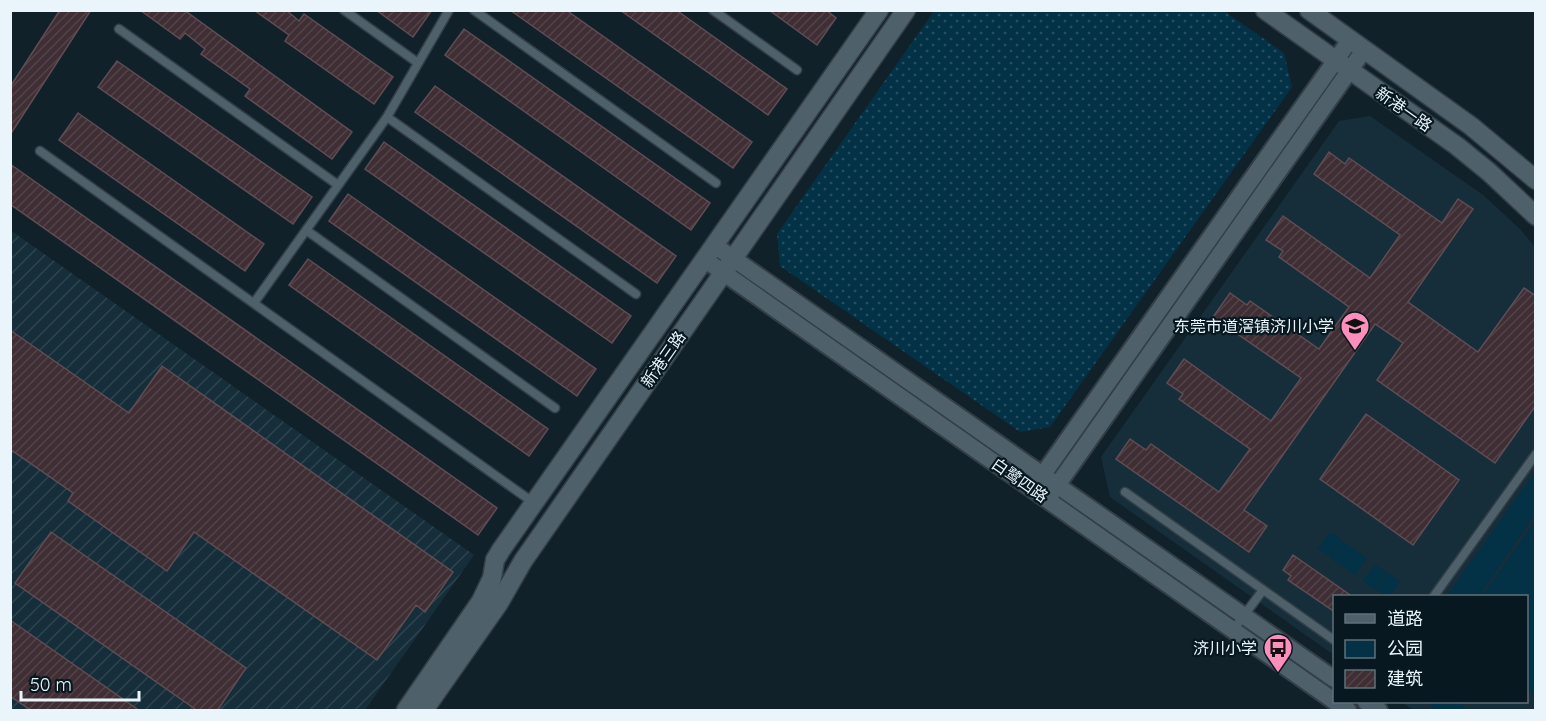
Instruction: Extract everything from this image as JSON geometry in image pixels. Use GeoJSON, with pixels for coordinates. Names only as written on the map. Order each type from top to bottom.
{"type":"FeatureCollection","features":[{"type":"Feature","properties":{"kind":"street","name":"新港三路"},"geometry":{"type":"LineString","coordinates":[[406,711],[482,602],[492,578],[495,560],[879,10]]}},
{"type":"Feature","properties":{"kind":"street","name":"新港三路"},"geometry":{"type":"LineString","coordinates":[[424,711],[499,603],[523,561],[906,10]]}},
{"type":"Feature","properties":{"kind":"street","name":"新港一路"},"geometry":{"type":"LineString","coordinates":[[1265,10],[1457,146],[1536,216]]}},
{"type":"Feature","properties":{"kind":"street","name":"新港一路"},"geometry":{"type":"LineString","coordinates":[[1309,10],[1471,126],[1531,174]]}},
{"type":"Feature","properties":{"kind":"street"},"geometry":{"type":"LineString","coordinates":[[1052,492],[1357,45]]}},
{"type":"Feature","properties":{"kind":"street"},"geometry":{"type":"LineString","coordinates":[[1037,482],[1343,66]]}},
{"type":"Feature","properties":{"kind":"street","name":"白鹭四路"},"geometry":{"type":"LineString","coordinates":[[709,252],[1037,482],[1244,616],[1333,678]]}},
{"type":"Feature","properties":{"kind":"street","name":"白鹭四路"},"geometry":{"type":"LineString","coordinates":[[1052,492],[1233,630],[1333,700]]}},
{"type":"Feature","properties":{"kind":"lane"},"geometry":{"type":"LineString","coordinates":[[344,10],[418,63]]}},
{"type":"Feature","properties":{"kind":"lane"},"geometry":{"type":"LineString","coordinates":[[254,303],[387,117],[448,10]]}},
{"type":"Feature","properties":{"kind":"lane"},"geometry":{"type":"LineString","coordinates":[[474,10],[716,183]]}},
{"type":"Feature","properties":{"kind":"lane"},"geometry":{"type":"LineString","coordinates":[[713,10],[797,70]]}},
{"type":"Feature","properties":{"kind":"lane"},"geometry":{"type":"LineString","coordinates":[[119,29],[338,185]]}},
{"type":"Feature","properties":{"kind":"lane"},"geometry":{"type":"LineString","coordinates":[[387,117],[636,294]]}},
{"type":"Feature","properties":{"kind":"lane"},"geometry":{"type":"LineString","coordinates":[[40,151],[534,503]]}},
{"type":"Feature","properties":{"kind":"lane"},"geometry":{"type":"LineString","coordinates":[[306,230],[555,408]]}},
{"type":"Feature","properties":{"kind":"lane"},"geometry":{"type":"LineString","coordinates":[[1435,595],[1536,454]]}},
{"type":"Feature","properties":{"kind":"lane"},"geometry":{"type":"LineString","coordinates":[[1125,492],[1333,639]]}},
{"type":"Feature","properties":{"kind":"lane"},"geometry":{"type":"LineString","coordinates":[[1233,630],[1263,590]]}},
{"type":"Feature","properties":{"kind":"shaded area","name":"东莞市道滘镇济川小学"},"geometry":{"type":"Polygon","coordinates":[[[1370,116],[1483,195],[1520,229],[1535,247],[1535,710],[1414,710],[1403,703],[1528,703],[1528,595],[1333,595],[1333,654],[1110,497],[1101,457],[1339,121],[1370,116]]]}},
{"type":"Feature","properties":{"kind":"shaded area"},"geometry":{"type":"Polygon","coordinates":[[[10,230],[474,555],[365,710],[11,710],[10,230]]]}},
{"type":"Feature","properties":{"kind":"green space"},"geometry":{"type":"Polygon","coordinates":[[[934,11],[1224,11],[1284,53],[1292,87],[1050,427],[1020,432],[780,266],[777,234],[934,11]]]}},
{"type":"Feature","properties":{"kind":"green space"},"geometry":{"type":"Polygon","coordinates":[[[1535,472],[1535,514],[1480,595],[1448,595],[1535,472]]]}},
{"type":"Feature","properties":{"kind":"green space"},"geometry":{"type":"Polygon","coordinates":[[[1535,521],[1536,695],[1528,690],[1528,595],[1483,595],[1535,521]]]}},
{"type":"Feature","properties":{"kind":"green space"},"geometry":{"type":"Polygon","coordinates":[[[1330,532],[1342,540],[1330,557],[1318,549],[1330,532]]]}},
{"type":"Feature","properties":{"kind":"green space"},"geometry":{"type":"Polygon","coordinates":[[[1342,541],[1367,558],[1355,575],[1343,567],[1347,561],[1342,566],[1330,558],[1342,541]]]}},
{"type":"Feature","properties":{"kind":"green space"},"geometry":{"type":"Polygon","coordinates":[[[1375,564],[1387,573],[1375,590],[1363,581],[1375,564]]]}},
{"type":"Feature","properties":{"kind":"green space"},"geometry":{"type":"Polygon","coordinates":[[[1388,573],[1400,581],[1391,595],[1384,595],[1376,590],[1388,573]]]}},
{"type":"Feature","properties":{"kind":"green space"},"geometry":{"type":"Polygon","coordinates":[[[1430,703],[1459,703],[1467,710],[1434,710],[1430,703]]]}},
{"type":"Feature","properties":{"kind":"building"},"geometry":{"type":"Polygon","coordinates":[[[60,10],[91,10],[10,135],[10,87],[60,10]]]}},
{"type":"Feature","properties":{"kind":"building"},"geometry":{"type":"Polygon","coordinates":[[[140,10],[184,10],[352,132],[332,159],[245,96],[250,89],[201,54],[205,49],[185,33],[180,39],[140,10]]]}},
{"type":"Feature","properties":{"kind":"building"},"geometry":{"type":"Polygon","coordinates":[[[254,10],[286,10],[299,21],[304,14],[393,77],[374,104],[285,41],[289,35],[254,10]]]}},
{"type":"Feature","properties":{"kind":"building"},"geometry":{"type":"Polygon","coordinates":[[[376,10],[432,10],[413,37],[376,10]]]}},
{"type":"Feature","properties":{"kind":"building"},"geometry":{"type":"Polygon","coordinates":[[[510,10],[566,10],[752,142],[733,168],[510,10]]]}},
{"type":"Feature","properties":{"kind":"building"},"geometry":{"type":"Polygon","coordinates":[[[620,10],[676,10],[787,89],[768,115],[620,10]]]}},
{"type":"Feature","properties":{"kind":"building"},"geometry":{"type":"Polygon","coordinates":[[[769,10],[826,10],[836,18],[817,45],[769,10]]]}},
{"type":"Feature","properties":{"kind":"building"},"geometry":{"type":"Polygon","coordinates":[[[464,29],[710,203],[691,230],[445,55],[464,29]]]}},
{"type":"Feature","properties":{"kind":"building"},"geometry":{"type":"Polygon","coordinates":[[[117,61],[312,197],[293,224],[98,87],[117,61]]]}},
{"type":"Feature","properties":{"kind":"building"},"geometry":{"type":"Polygon","coordinates":[[[435,86],[676,256],[657,283],[415,112],[435,86]]]}},
{"type":"Feature","properties":{"kind":"building"},"geometry":{"type":"Polygon","coordinates":[[[78,113],[264,244],[245,271],[59,140],[78,113]]]}},
{"type":"Feature","properties":{"kind":"building"},"geometry":{"type":"Polygon","coordinates":[[[384,142],[631,316],[612,343],[365,169],[384,142]]]}},
{"type":"Feature","properties":{"kind":"building"},"geometry":{"type":"Polygon","coordinates":[[[1329,152],[1345,164],[1349,158],[1442,223],[1458,199],[1473,209],[1408,302],[1478,352],[1524,288],[1536,296],[1536,405],[1495,463],[1377,380],[1403,343],[1375,324],[1244,510],[1267,526],[1249,552],[1116,459],[1130,439],[1146,450],[1151,444],[1219,492],[1250,449],[1179,399],[1183,394],[1167,383],[1184,359],[1271,421],[1301,378],[1213,317],[1230,293],[1247,305],[1250,301],[1319,349],[1349,307],[1279,257],[1283,251],[1266,240],[1283,216],[1370,278],[1400,235],[1314,174],[1329,152]]]}},
{"type":"Feature","properties":{"kind":"building"},"geometry":{"type":"Polygon","coordinates":[[[10,164],[497,508],[478,535],[10,204],[10,164]]]}},
{"type":"Feature","properties":{"kind":"building"},"geometry":{"type":"Polygon","coordinates":[[[348,194],[596,369],[577,396],[329,221],[348,194]]]}},
{"type":"Feature","properties":{"kind":"building"},"geometry":{"type":"Polygon","coordinates":[[[308,259],[548,429],[529,456],[289,285],[308,259]]]}},
{"type":"Feature","properties":{"kind":"building"},"geometry":{"type":"Polygon","coordinates":[[[10,330],[129,413],[162,366],[453,572],[425,612],[416,605],[377,660],[194,532],[167,571],[68,501],[73,493],[10,449],[10,330]]]}},
{"type":"Feature","properties":{"kind":"building"},"geometry":{"type":"Polygon","coordinates":[[[1366,414],[1459,480],[1413,545],[1320,479],[1366,414]]]}},
{"type":"Feature","properties":{"kind":"building"},"geometry":{"type":"Polygon","coordinates":[[[51,532],[246,668],[217,711],[198,711],[15,583],[51,532]]]}},
{"type":"Feature","properties":{"kind":"building"},"geometry":{"type":"Polygon","coordinates":[[[1293,555],[1350,595],[1333,595],[1333,611],[1288,580],[1291,576],[1283,570],[1293,555]]]}},
{"type":"Feature","properties":{"kind":"building"},"geometry":{"type":"Polygon","coordinates":[[[10,620],[140,711],[32,711],[10,696],[10,620]]]}},
{"type":"Feature","properties":{"kind":"place","name":"东莞市道滘镇济川小学"},"geometry":{"type":"Point","coordinates":[1355,352]}},
{"type":"Feature","properties":{"kind":"place","name":"济川小学"},"geometry":{"type":"Point","coordinates":[1278,674]}}]}
